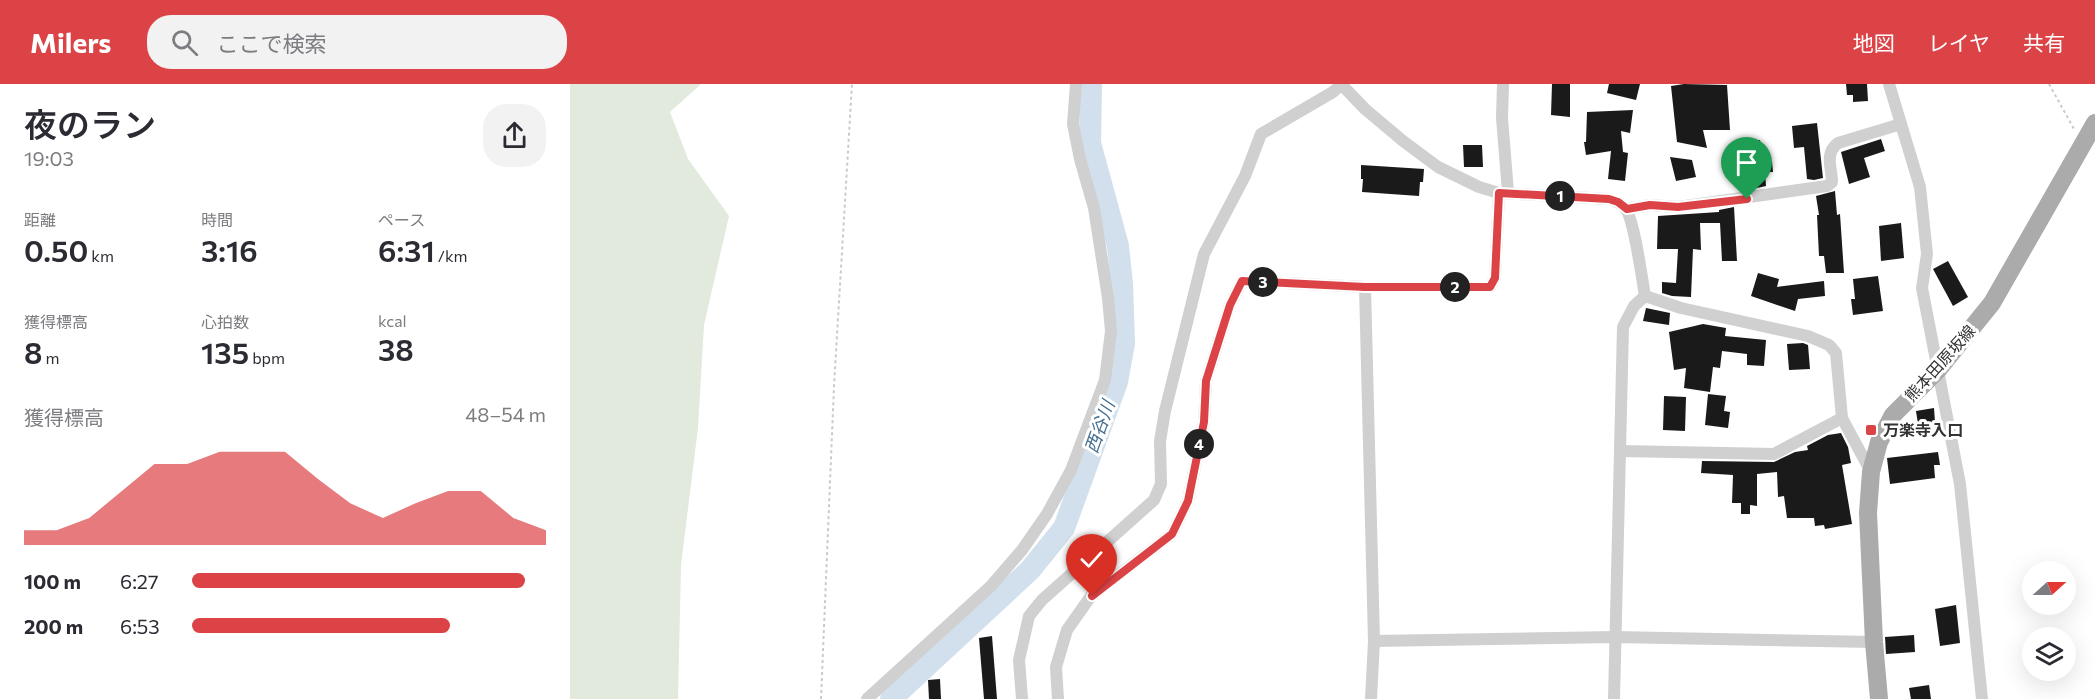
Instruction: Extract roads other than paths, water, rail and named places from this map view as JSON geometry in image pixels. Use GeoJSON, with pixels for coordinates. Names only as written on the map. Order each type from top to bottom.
{"type":"FeatureCollection","features":[{"type":"Feature","properties":{"kind":"main road","name":"熊本田原坂線"},"geometry":{"type":"LineString","coordinates":[[1879,699],[1868,513],[1871,472],[1879,442],[1893,415],[1937,370],[1992,303],[2095,123]]}},
{"type":"Feature","properties":{"kind":"street"},"geometry":{"type":"LineString","coordinates":[[867,699],[991,586],[1022,550],[1047,514],[1071,470],[1105,380],[1111,331],[1108,298],[1094,208],[1073,124],[1076,84]]}},
{"type":"Feature","properties":{"kind":"street"},"geometry":{"type":"LineString","coordinates":[[1022,699],[1019,660],[1029,616],[1042,600],[1154,500],[1161,484],[1160,441],[1165,411],[1204,254],[1245,176],[1261,134],[1341,84],[1403,141],[1438,167],[1479,187],[1503,192],[1609,199],[1618,202],[1627,209],[1632,226],[1645,296]]}},
{"type":"Feature","properties":{"kind":"street"},"geometry":{"type":"LineString","coordinates":[[1058,699],[1056,668],[1067,630],[1092,596],[1172,534],[1188,501],[1204,422],[1206,381],[1230,305],[1242,281],[1365,287],[1490,287],[1495,278],[1503,192],[1503,84]]}},
{"type":"Feature","properties":{"kind":"street"},"geometry":{"type":"LineString","coordinates":[[1888,84],[1920,187],[1928,254],[1922,288],[1960,484],[1982,699]]}},
{"type":"Feature","properties":{"kind":"street"},"geometry":{"type":"LineString","coordinates":[[1627,209],[1650,205],[1678,207],[1827,186],[1832,182],[1829,157],[1833,147],[1838,143],[1901,124]]}},
{"type":"Feature","properties":{"kind":"street"},"geometry":{"type":"LineString","coordinates":[[1365,287],[1374,641],[1371,699]]}},
{"type":"Feature","properties":{"kind":"street"},"geometry":{"type":"LineString","coordinates":[[1645,296],[1681,308],[1808,336],[1829,345],[1836,353],[1842,418],[1871,472]]}},
{"type":"Feature","properties":{"kind":"street"},"geometry":{"type":"LineString","coordinates":[[1614,699],[1623,327],[1634,306],[1645,296]]}},
{"type":"Feature","properties":{"kind":"street"},"geometry":{"type":"LineString","coordinates":[[1621,452],[1774,454],[1842,418]]}},
{"type":"Feature","properties":{"kind":"street"},"geometry":{"type":"LineString","coordinates":[[1374,641],[1615,637],[1874,642]]}},
{"type":"Feature","properties":{"kind":"waterway","name":"西谷川"},"geometry":{"type":"LineString","coordinates":[[891,699],[1030,570],[1064,528],[1117,382],[1124,343],[1122,284],[1118,246],[1090,143],[1091,84]]}},
{"type":"Feature","properties":{"kind":"place","name":"万楽寺入口"},"geometry":{"type":"Point","coordinates":[1871,430]}}]}
